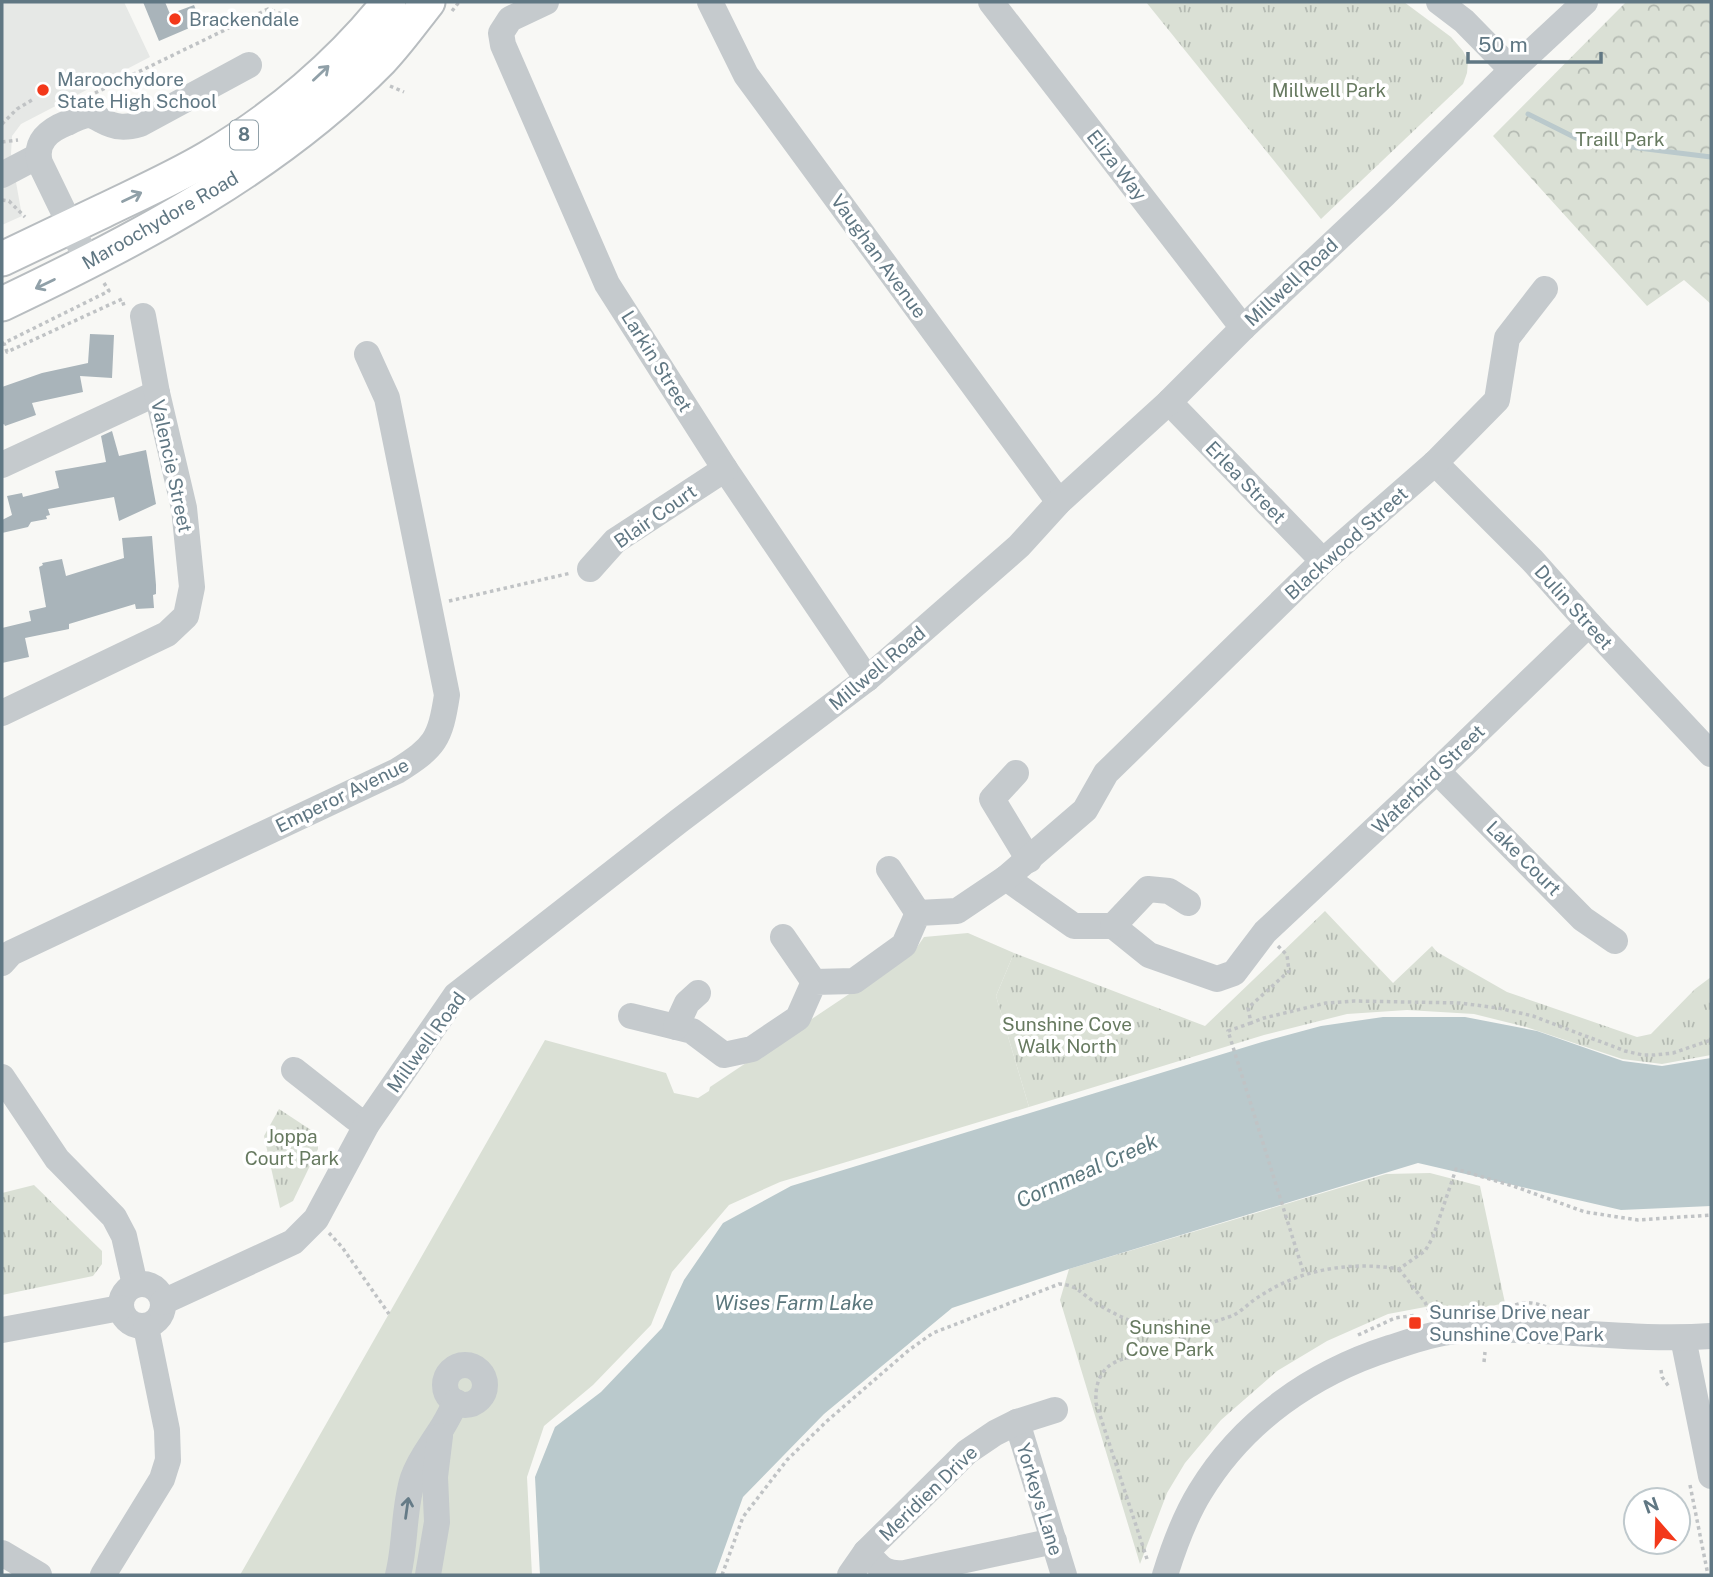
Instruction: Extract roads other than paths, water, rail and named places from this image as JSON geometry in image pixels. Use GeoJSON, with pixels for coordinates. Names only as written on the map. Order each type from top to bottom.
{"type":"FeatureCollection","features":[{"type":"Feature","properties":{"kind":"main road","name":"Maroochydore Road"},"geometry":{"type":"LineString","coordinates":[[2,259],[174,177],[244,135],[320,75],[356,40],[388,2]]}},
{"type":"Feature","properties":{"kind":"main road","name":"Maroochydore Road"},"geometry":{"type":"LineString","coordinates":[[2,304],[96,271],[160,223],[228,183],[294,136],[347,93],[383,58],[428,2]]}},
{"type":"Feature","properties":{"kind":"street","name":"Larkin Street"},"geometry":{"type":"LineString","coordinates":[[547,2],[510,19],[501,33],[503,46],[607,284],[725,469],[867,679]]}},
{"type":"Feature","properties":{"kind":"street","name":"Vaughan Avenue"},"geometry":{"type":"LineString","coordinates":[[710,2],[746,75],[1059,502]]}},
{"type":"Feature","properties":{"kind":"street","name":"Eliza Way"},"geometry":{"type":"LineString","coordinates":[[991,2],[1243,328]]}},
{"type":"Feature","properties":{"kind":"street"},"geometry":{"type":"LineString","coordinates":[[1439,2],[1464,21],[1512,70]]}},
{"type":"Feature","properties":{"kind":"street","name":"Millwell Road"},"geometry":{"type":"LineString","coordinates":[[163,1302],[293,1242],[316,1219],[367,1124],[456,995],[867,679],[1019,546],[1059,502],[1169,402],[1585,2]]}},
{"type":"Feature","properties":{"kind":"street"},"geometry":{"type":"LineString","coordinates":[[96,271],[70,227],[40,163],[38,156],[41,141],[60,125],[88,115],[117,127],[126,128],[140,124],[249,65]]}},
{"type":"Feature","properties":{"kind":"street"},"geometry":{"type":"LineString","coordinates":[[2,175],[38,156]]}},
{"type":"Feature","properties":{"kind":"street","name":"Blackwood Street"},"geometry":{"type":"LineString","coordinates":[[918,913],[957,911],[1029,860],[1085,810],[1106,774],[1323,561],[1435,463],[1497,400],[1507,338],[1545,289]]}},
{"type":"Feature","properties":{"kind":"street","name":"Valencie Street"},"geometry":{"type":"LineString","coordinates":[[2,713],[167,634],[186,616],[192,587],[184,508],[157,393],[143,316]]}},
{"type":"Feature","properties":{"kind":"street","name":"Emperor Avenue"},"geometry":{"type":"LineString","coordinates":[[2,963],[11,953],[397,771],[420,756],[435,740],[442,723],[446,695],[387,398],[367,354]]}},
{"type":"Feature","properties":{"kind":"street"},"geometry":{"type":"LineString","coordinates":[[2,465],[157,393]]}},
{"type":"Feature","properties":{"kind":"street","name":"Erlea Street"},"geometry":{"type":"LineString","coordinates":[[1169,402],[1323,561]]}},
{"type":"Feature","properties":{"kind":"street","name":"Dulin Street"},"geometry":{"type":"LineString","coordinates":[[1435,463],[1532,560],[1711,754]]}},
{"type":"Feature","properties":{"kind":"street","name":"Blair Court"},"geometry":{"type":"LineString","coordinates":[[590,569],[615,541],[725,469]]}},
{"type":"Feature","properties":{"kind":"street","name":"Waterbird Street"},"geometry":{"type":"LineString","coordinates":[[1113,926],[1149,955],[1217,979],[1234,973],[1265,932],[1589,624]]}},
{"type":"Feature","properties":{"kind":"street","name":"Lake Court"},"geometry":{"type":"LineString","coordinates":[[1437,771],[1583,919],[1615,941]]}},
{"type":"Feature","properties":{"kind":"street"},"geometry":{"type":"LineString","coordinates":[[1016,773],[992,799],[1029,860]]}},
{"type":"Feature","properties":{"kind":"street"},"geometry":{"type":"LineString","coordinates":[[814,982],[854,981],[904,945],[918,913],[890,869]]}},
{"type":"Feature","properties":{"kind":"street"},"geometry":{"type":"LineString","coordinates":[[1006,878],[1074,926],[1113,926],[1148,889],[1169,891],[1188,903]]}},
{"type":"Feature","properties":{"kind":"street"},"geometry":{"type":"LineString","coordinates":[[783,937],[814,982]]}},
{"type":"Feature","properties":{"kind":"street"},"geometry":{"type":"LineString","coordinates":[[631,1016],[692,1031],[724,1055],[752,1049],[798,1018],[814,982]]}},
{"type":"Feature","properties":{"kind":"street"},"geometry":{"type":"LineString","coordinates":[[676,1027],[687,1003],[698,993]]}},
{"type":"Feature","properties":{"kind":"street"},"geometry":{"type":"LineString","coordinates":[[294,1070],[355,1118],[367,1124]]}},
{"type":"Feature","properties":{"kind":"street"},"geometry":{"type":"LineString","coordinates":[[2,1077],[57,1159],[114,1217],[124,1236],[135,1285]]}},
{"type":"Feature","properties":{"kind":"street"},"geometry":{"type":"LineString","coordinates":[[135,1285],[153,1287],[160,1293],[163,1302],[160,1318],[146,1327],[129,1323],[120,1308],[124,1294],[135,1285]]}},
{"type":"Feature","properties":{"kind":"street"},"geometry":{"type":"LineString","coordinates":[[2,1331],[120,1308]]}},
{"type":"Feature","properties":{"kind":"street"},"geometry":{"type":"LineString","coordinates":[[1510,1320],[1521,1340],[1551,1343],[1583,1351]]}},
{"type":"Feature","properties":{"kind":"street"},"geometry":{"type":"LineString","coordinates":[[1152,1567],[1182,1528],[1200,1492],[1229,1452],[1275,1408],[1312,1382],[1349,1363],[1445,1333],[1510,1320],[1694,1348]]}},
{"type":"Feature","properties":{"kind":"street"},"geometry":{"type":"LineString","coordinates":[[103,1575],[162,1479],[168,1460],[167,1430],[146,1327]]}},
{"type":"Feature","properties":{"kind":"street"},"geometry":{"type":"LineString","coordinates":[[1390,1348],[1440,1344],[1647,1354],[1694,1348],[1711,1336]]}},
{"type":"Feature","properties":{"kind":"street"},"geometry":{"type":"LineString","coordinates":[[1694,1348],[1711,1476]]}},
{"type":"Feature","properties":{"kind":"street"},"geometry":{"type":"LineString","coordinates":[[398,1575],[412,1479],[421,1458],[441,1430],[456,1402]]}},
{"type":"Feature","properties":{"kind":"street","name":"Meridien Drive"},"geometry":{"type":"LineString","coordinates":[[850,1575],[866,1552],[967,1452],[1017,1422],[1055,1410]]}},
{"type":"Feature","properties":{"kind":"street","name":"Yorkeys Lane"},"geometry":{"type":"LineString","coordinates":[[1017,1422],[1064,1575]]}},
{"type":"Feature","properties":{"kind":"street"},"geometry":{"type":"LineString","coordinates":[[428,1575],[437,1522],[435,1478],[441,1430]]}},
{"type":"Feature","properties":{"kind":"street"},"geometry":{"type":"LineString","coordinates":[[866,1552],[884,1570],[893,1574],[1054,1541]]}},
{"type":"Feature","properties":{"kind":"street"},"geometry":{"type":"LineString","coordinates":[[2,1553],[39,1575]]}},
{"type":"Feature","properties":{"kind":"water","name":"Wises Farm Lake"},"geometry":{"type":"Polygon","coordinates":[[[1383,1017],[1465,1017],[1537,1031],[1623,1061],[1662,1066],[1711,1058],[1711,1206],[1621,1210],[1418,1163],[1069,1269],[952,1308],[824,1414],[743,1497],[715,1575],[540,1575],[535,1477],[555,1427],[601,1392],[662,1328],[684,1280],[723,1223],[791,1186],[1262,1042],[1321,1026],[1383,1017]]]}},
{"type":"Feature","properties":{"kind":"waterway"},"geometry":{"type":"LineString","coordinates":[[1528,114],[1582,141],[1711,157]]}},
{"type":"Feature","properties":{"kind":"place","name":"Brackendale"},"geometry":{"type":"Point","coordinates":[175,19]}},
{"type":"Feature","properties":{"kind":"place","name":"Maroochydore State High School"},"geometry":{"type":"Point","coordinates":[43,90]}},
{"type":"Feature","properties":{"kind":"place","name":"Sunrise Drive near Sunshine Cove Park"},"geometry":{"type":"Point","coordinates":[1415,1323]}},
{"type":"Feature","properties":{"kind":"park label","name":"Millwell Park"},"geometry":{"type":"Point","coordinates":[1329,90]}},
{"type":"Feature","properties":{"kind":"park label","name":"Traill Park"},"geometry":{"type":"Point","coordinates":[1620,139]}},
{"type":"Feature","properties":{"kind":"park label","name":"Sunshine Cove Walk North"},"geometry":{"type":"Point","coordinates":[1067,1035]}},
{"type":"Feature","properties":{"kind":"park label","name":"Joppa Court Park"},"geometry":{"type":"Point","coordinates":[292,1147]}},
{"type":"Feature","properties":{"kind":"park label","name":"Sunshine Cove Park"},"geometry":{"type":"Point","coordinates":[1170,1338]}},
{"type":"Feature","properties":{"kind":"water label","name":"Cornmeal Creek"},"geometry":{"type":"Point","coordinates":[1087,1171]}}]}
